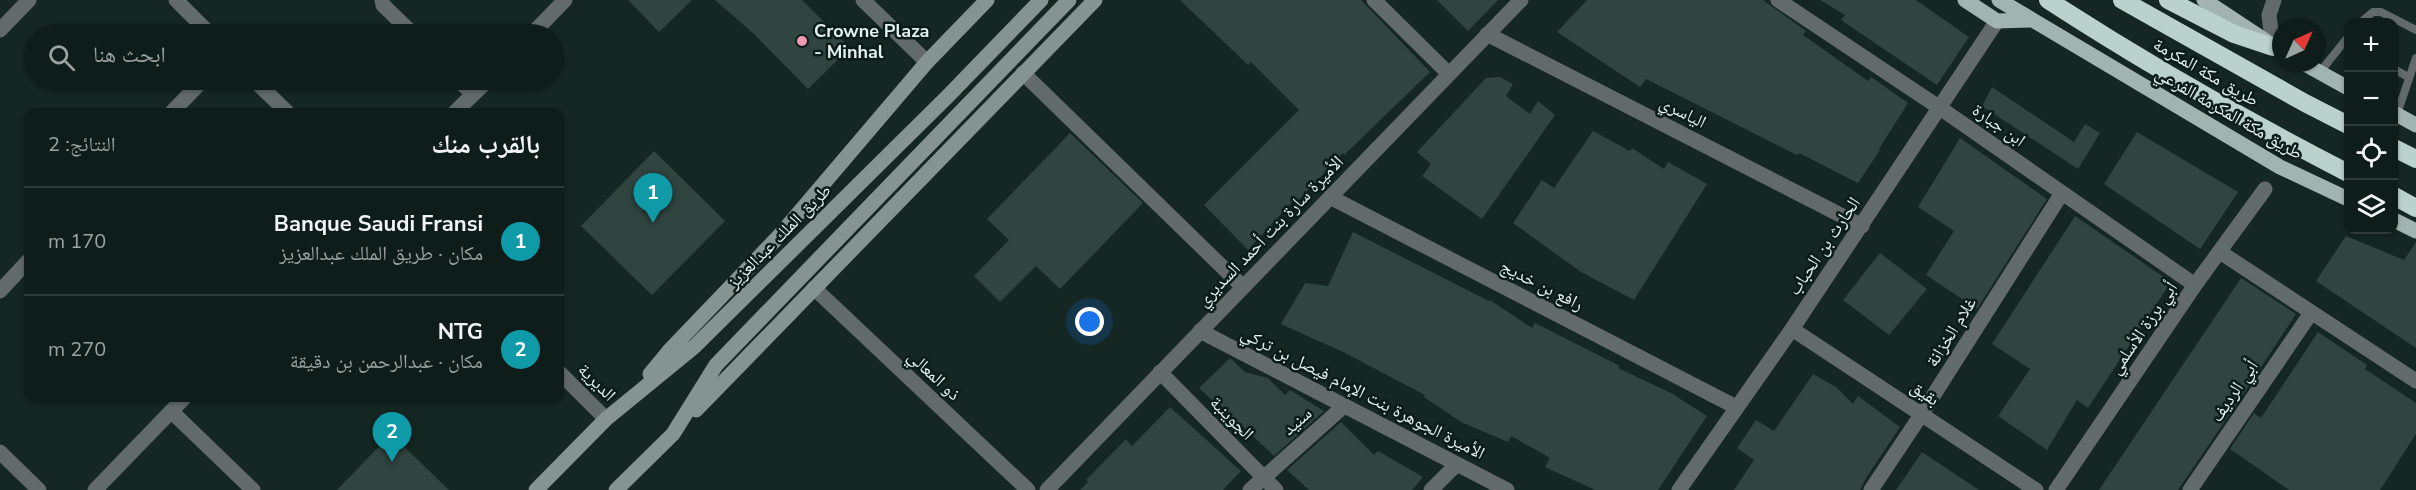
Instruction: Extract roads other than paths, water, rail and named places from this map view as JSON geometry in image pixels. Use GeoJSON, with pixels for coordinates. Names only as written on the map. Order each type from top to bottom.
{"type":"FeatureCollection","features":[{"type":"Feature","properties":{"kind":"highway","name":"طريق مكة المكرمة"},"geometry":{"type":"LineString","coordinates":[[2048,0],[2128,52],[2253,123],[2344,170]]}},
{"type":"Feature","properties":{"kind":"highway","name":"طريق مكة المكرمة"},"geometry":{"type":"LineString","coordinates":[[2122,0],[2284,92],[2344,122]]}},
{"type":"Feature","properties":{"kind":"highway"},"geometry":{"type":"LineString","coordinates":[[2168,0],[2234,34],[2272,47]]}},
{"type":"Feature","properties":{"kind":"highway"},"geometry":{"type":"LineString","coordinates":[[2398,150],[2416,159]]}},
{"type":"Feature","properties":{"kind":"highway"},"geometry":{"type":"LineString","coordinates":[[2398,198],[2416,208]]}},
{"type":"Feature","properties":{"kind":"main road"},"geometry":{"type":"LineString","coordinates":[[631,398],[669,351],[779,236],[927,62],[987,0]]}},
{"type":"Feature","properties":{"kind":"main road","name":"طريق الملك عبدالعزيز"},"geometry":{"type":"LineString","coordinates":[[536,490],[606,419],[694,346],[948,96],[1041,0]]}},
{"type":"Feature","properties":{"kind":"main road"},"geometry":{"type":"LineString","coordinates":[[673,434],[716,365],[1069,0]]}},
{"type":"Feature","properties":{"kind":"main road"},"geometry":{"type":"LineString","coordinates":[[616,490],[1095,0]]}},
{"type":"Feature","properties":{"kind":"main road"},"geometry":{"type":"LineString","coordinates":[[1965,0],[1997,21],[2030,20]]}},
{"type":"Feature","properties":{"kind":"main road","name":"طريق مكة المكرمة الفرعي"},"geometry":{"type":"LineString","coordinates":[[1999,0],[2280,167],[2344,197]]}},
{"type":"Feature","properties":{"kind":"main road"},"geometry":{"type":"LineString","coordinates":[[2204,0],[2272,46]]}},
{"type":"Feature","properties":{"kind":"main road"},"geometry":{"type":"LineString","coordinates":[[2320,72],[2344,85]]}},
{"type":"Feature","properties":{"kind":"main road"},"geometry":{"type":"LineString","coordinates":[[2398,116],[2416,125]]}},
{"type":"Feature","properties":{"kind":"main road"},"geometry":{"type":"LineString","coordinates":[[2398,222],[2416,231]]}},
{"type":"Feature","properties":{"kind":"street"},"geometry":{"type":"LineString","coordinates":[[1,27],[29,0]]}},
{"type":"Feature","properties":{"kind":"street"},"geometry":{"type":"LineString","coordinates":[[176,0],[200,24]]}},
{"type":"Feature","properties":{"kind":"street"},"geometry":{"type":"LineString","coordinates":[[382,0],[383,5],[403,24]]}},
{"type":"Feature","properties":{"kind":"street"},"geometry":{"type":"LineString","coordinates":[[542,24],[565,0]]}},
{"type":"Feature","properties":{"kind":"street"},"geometry":{"type":"LineString","coordinates":[[863,0],[927,62]]}},
{"type":"Feature","properties":{"kind":"street"},"geometry":{"type":"LineString","coordinates":[[1374,0],[1449,74]]}},
{"type":"Feature","properties":{"kind":"street","name":"الأميرة سارة بنت أحمد السديري"},"geometry":{"type":"LineString","coordinates":[[1047,490],[1521,0]]}},
{"type":"Feature","properties":{"kind":"street","name":"ابن جبارة"},"geometry":{"type":"LineString","coordinates":[[1778,0],[1940,108],[2195,285]]}},
{"type":"Feature","properties":{"kind":"street"},"geometry":{"type":"LineString","coordinates":[[2272,28],[2269,15],[2274,0]]}},
{"type":"Feature","properties":{"kind":"street","name":"الحارث بن الحباب"},"geometry":{"type":"LineString","coordinates":[[1679,490],[1862,226],[1997,21]]}},
{"type":"Feature","properties":{"kind":"street","name":"الياسري"},"geometry":{"type":"LineString","coordinates":[[1486,34],[1862,226]]}},
{"type":"Feature","properties":{"kind":"street"},"geometry":{"type":"LineString","coordinates":[[1023,73],[1243,287]]}},
{"type":"Feature","properties":{"kind":"street"},"geometry":{"type":"LineString","coordinates":[[176,108],[193,90]]}},
{"type":"Feature","properties":{"kind":"street"},"geometry":{"type":"LineString","coordinates":[[264,90],[283,108]]}},
{"type":"Feature","properties":{"kind":"street"},"geometry":{"type":"LineString","coordinates":[[469,90],[473,94]]}},
{"type":"Feature","properties":{"kind":"street"},"geometry":{"type":"LineString","coordinates":[[459,108],[477,90]]}},
{"type":"Feature","properties":{"kind":"street","name":"أبي برزة الأسلمي"},"geometry":{"type":"LineString","coordinates":[[2056,490],[2195,285],[2265,189]]}},
{"type":"Feature","properties":{"kind":"street","name":"غلام الخزانة"},"geometry":{"type":"LineString","coordinates":[[1871,490],[2062,193]]}},
{"type":"Feature","properties":{"kind":"street","name":"رافع بن خديج"},"geometry":{"type":"LineString","coordinates":[[1330,197],[1736,407]]}},
{"type":"Feature","properties":{"kind":"street"},"geometry":{"type":"LineString","coordinates":[[2220,252],[2416,381]]}},
{"type":"Feature","properties":{"kind":"street"},"geometry":{"type":"LineString","coordinates":[[0,291],[24,265]]}},
{"type":"Feature","properties":{"kind":"street","name":"ذو المعالي"},"geometry":{"type":"LineString","coordinates":[[814,288],[1028,490]]}},
{"type":"Feature","properties":{"kind":"street","name":"أبي الرديف"},"geometry":{"type":"LineString","coordinates":[[2190,490],[2311,314]]}},
{"type":"Feature","properties":{"kind":"street","name":"بقيق"},"geometry":{"type":"LineString","coordinates":[[1792,328],[2036,490]]}},
{"type":"Feature","properties":{"kind":"street","name":"الأميرة الجوهرة بنت الإمام فيصل بن تركي"},"geometry":{"type":"LineString","coordinates":[[1200,331],[1507,490]]}},
{"type":"Feature","properties":{"kind":"street","name":"الجوينبة"},"geometry":{"type":"LineString","coordinates":[[1160,372],[1276,490]]}},
{"type":"Feature","properties":{"kind":"street","name":"الديرية"},"geometry":{"type":"LineString","coordinates":[[564,376],[606,419]]}},
{"type":"Feature","properties":{"kind":"street"},"geometry":{"type":"LineString","coordinates":[[95,490],[180,402]]}},
{"type":"Feature","properties":{"kind":"street","name":"سنيد"},"geometry":{"type":"LineString","coordinates":[[1250,490],[1344,406]]}},
{"type":"Feature","properties":{"kind":"street"},"geometry":{"type":"LineString","coordinates":[[171,411],[253,490]]}},
{"type":"Feature","properties":{"kind":"street"},"geometry":{"type":"LineString","coordinates":[[0,452],[39,490]]}},
{"type":"Feature","properties":{"kind":"street"},"geometry":{"type":"LineString","coordinates":[[1431,490],[1457,464]]}},
{"type":"Feature","properties":{"kind":"lane"},"geometry":{"type":"LineString","coordinates":[[2366,18],[2373,12],[2381,12],[2393,18]]}},
{"type":"Feature","properties":{"kind":"lane"},"geometry":{"type":"LineString","coordinates":[[2398,21],[2416,30]]}},
{"type":"Feature","properties":{"kind":"lane"},"geometry":{"type":"LineString","coordinates":[[2326,65],[2344,44]]}},
{"type":"Feature","properties":{"kind":"lane"},"geometry":{"type":"LineString","coordinates":[[2398,105],[2416,58]]}},
{"type":"Feature","properties":{"kind":"lane"},"geometry":{"type":"LineString","coordinates":[[2398,71],[2408,77]]}},
{"type":"Feature","properties":{"kind":"place","name":"Crowne Plaza - Minhal"},"geometry":{"type":"Point","coordinates":[802,41]}},
{"type":"Feature","properties":{"kind":"place","name":"Banque Saudi Fransi"},"geometry":{"type":"Point","coordinates":[653,223]}},
{"type":"Feature","properties":{"kind":"place","name":"NTG"},"geometry":{"type":"Point","coordinates":[392,462]}}]}
